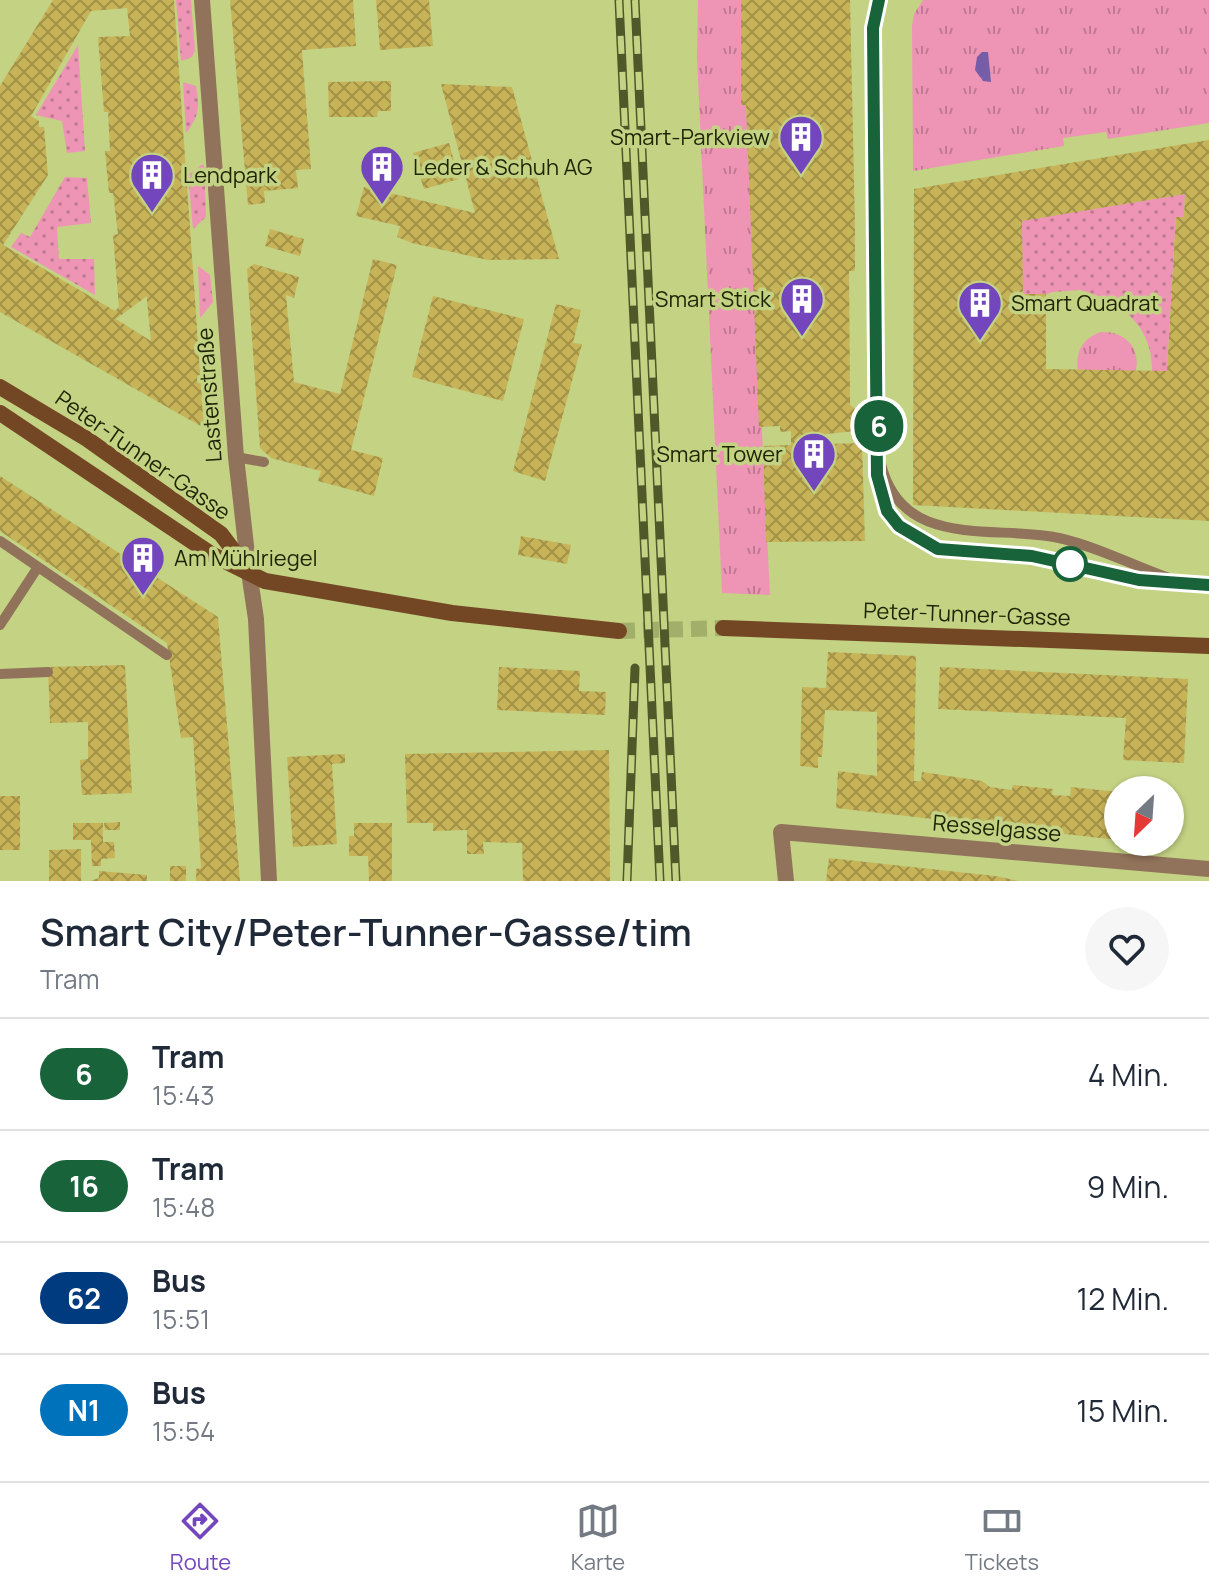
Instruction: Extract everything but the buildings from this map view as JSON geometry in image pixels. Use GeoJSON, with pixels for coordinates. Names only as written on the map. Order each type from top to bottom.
{"type":"FeatureCollection","features":[{"type":"Feature","properties":{"kind":"main road","name":"Peter-Tunner-Gasse"},"geometry":{"type":"LineString","coordinates":[[0,387],[87,439],[221,534],[249,572]]}},
{"type":"Feature","properties":{"kind":"main road","name":"Peter-Tunner-Gasse"},"geometry":{"type":"LineString","coordinates":[[0,413],[211,554],[285,586],[551,626],[619,631]]}},
{"type":"Feature","properties":{"kind":"main road","name":"Peter-Tunner-Gasse"},"geometry":{"type":"LineString","coordinates":[[723,628],[1209,646]]}},
{"type":"Feature","properties":{"kind":"street","name":"Lastenstraße"},"geometry":{"type":"LineString","coordinates":[[202,0],[236,457],[255,605],[269,881]]}},
{"type":"Feature","properties":{"kind":"street","name":"Resselgasse"},"geometry":{"type":"LineString","coordinates":[[786,881],[781,832],[1209,869]]}},
{"type":"Feature","properties":{"kind":"lane"},"geometry":{"type":"LineString","coordinates":[[878,0],[873,39],[879,420],[877,475],[887,511],[899,526],[924,544],[951,551],[1032,556],[1114,576],[1209,585]]}},
{"type":"Feature","properties":{"kind":"lane"},"geometry":{"type":"LineString","coordinates":[[879,452],[892,491],[921,519],[936,527],[1058,538],[1105,552],[1182,583]]}},
{"type":"Feature","properties":{"kind":"lane"},"geometry":{"type":"LineString","coordinates":[[236,457],[264,462]]}},
{"type":"Feature","properties":{"kind":"lane"},"geometry":{"type":"LineString","coordinates":[[0,541],[167,655]]}},
{"type":"Feature","properties":{"kind":"lane"},"geometry":{"type":"LineString","coordinates":[[0,625],[38,567]]}},
{"type":"Feature","properties":{"kind":"lane"},"geometry":{"type":"LineString","coordinates":[[0,674],[48,672]]}},
{"type":"Feature","properties":{"kind":"green space"},"geometry":{"type":"Polygon","coordinates":[[[176,0],[191,0],[195,50],[192,57],[181,61],[176,0]]]}},
{"type":"Feature","properties":{"kind":"green space"},"geometry":{"type":"Polygon","coordinates":[[[698,0],[741,0],[741,104],[746,105],[770,595],[722,593],[697,58],[698,0]]]}},
{"type":"Feature","properties":{"kind":"green space"},"geometry":{"type":"Polygon","coordinates":[[[923,0],[1209,0],[1209,123],[1108,139],[1106,132],[1063,138],[1064,146],[913,171],[912,26],[914,14],[923,0]]]}},
{"type":"Feature","properties":{"kind":"green space"},"geometry":{"type":"Polygon","coordinates":[[[78,45],[85,151],[67,153],[62,121],[36,115],[78,45]]]}},
{"type":"Feature","properties":{"kind":"green space"},"geometry":{"type":"Polygon","coordinates":[[[183,82],[196,86],[198,100],[196,116],[186,133],[183,82]]]}},
{"type":"Feature","properties":{"kind":"green space"},"geometry":{"type":"Polygon","coordinates":[[[204,165],[206,217],[193,229],[188,175],[204,165]]]}},
{"type":"Feature","properties":{"kind":"green space"},"geometry":{"type":"Polygon","coordinates":[[[65,177],[87,178],[91,223],[57,227],[59,259],[94,259],[95,295],[11,247],[21,233],[30,237],[65,177]]]}},
{"type":"Feature","properties":{"kind":"green space"},"geometry":{"type":"Polygon","coordinates":[[[1185,194],[1184,217],[1176,217],[1167,371],[974,437],[964,230],[1185,194]],[[1080,290],[1053,292],[1024,302],[987,373],[1152,371],[1151,355],[1140,328],[1121,309],[1080,290]]]}},
{"type":"Feature","properties":{"kind":"green space"},"geometry":{"type":"Polygon","coordinates":[[[198,266],[210,275],[213,302],[200,318],[198,266]]]}},
{"type":"Feature","properties":{"kind":"green space"},"geometry":{"type":"Polygon","coordinates":[[[1101,332],[1118,335],[1130,344],[1136,357],[1135,374],[1079,376],[1077,362],[1080,349],[1088,339],[1101,332]]]}},
{"type":"Feature","properties":{"kind":"water"},"geometry":{"type":"Polygon","coordinates":[[[982,52],[988,52],[991,82],[983,81],[975,70],[977,57],[982,52]]]}},
{"type":"Feature","properties":{"kind":"tunnel"},"geometry":{"type":"LineString","coordinates":[[619,631],[723,628]]}},
{"type":"Feature","properties":{"kind":"tram line"},"geometry":{"type":"LineString","coordinates":[[878,0],[873,28],[877,475],[887,511],[899,526],[938,549],[1032,556],[1139,580],[1209,585]]}},
{"type":"Feature","properties":{"kind":"tram line","name":"6"},"geometry":{"type":"LineString","coordinates":[[879,0],[873,28],[879,420],[877,475],[887,511],[910,535],[938,549],[1048,558],[1114,576],[1209,585]]}},
{"type":"Feature","properties":{"kind":"railway"},"geometry":{"type":"LineString","coordinates":[[619,0],[660,881]]}},
{"type":"Feature","properties":{"kind":"railway"},"geometry":{"type":"LineString","coordinates":[[635,0],[676,881]]}},
{"type":"Feature","properties":{"kind":"railway"},"geometry":{"type":"LineString","coordinates":[[627,881],[635,668]]}},
{"type":"Feature","properties":{"kind":"place","name":"Smart-Parkview"},"geometry":{"type":"Point","coordinates":[801,176]}},
{"type":"Feature","properties":{"kind":"place","name":"Leder & Schuh AG"},"geometry":{"type":"Point","coordinates":[382,206]}},
{"type":"Feature","properties":{"kind":"place","name":"Lendpark"},"geometry":{"type":"Point","coordinates":[152,214]}},
{"type":"Feature","properties":{"kind":"place","name":"Smart Stick"},"geometry":{"type":"Point","coordinates":[802,338]}},
{"type":"Feature","properties":{"kind":"place","name":"Smart Quadrat"},"geometry":{"type":"Point","coordinates":[980,342]}},
{"type":"Feature","properties":{"kind":"place","name":"Smart Tower"},"geometry":{"type":"Point","coordinates":[814,493]}},
{"type":"Feature","properties":{"kind":"place","name":"Am Mühlriegel"},"geometry":{"type":"Point","coordinates":[143,597]}}]}
